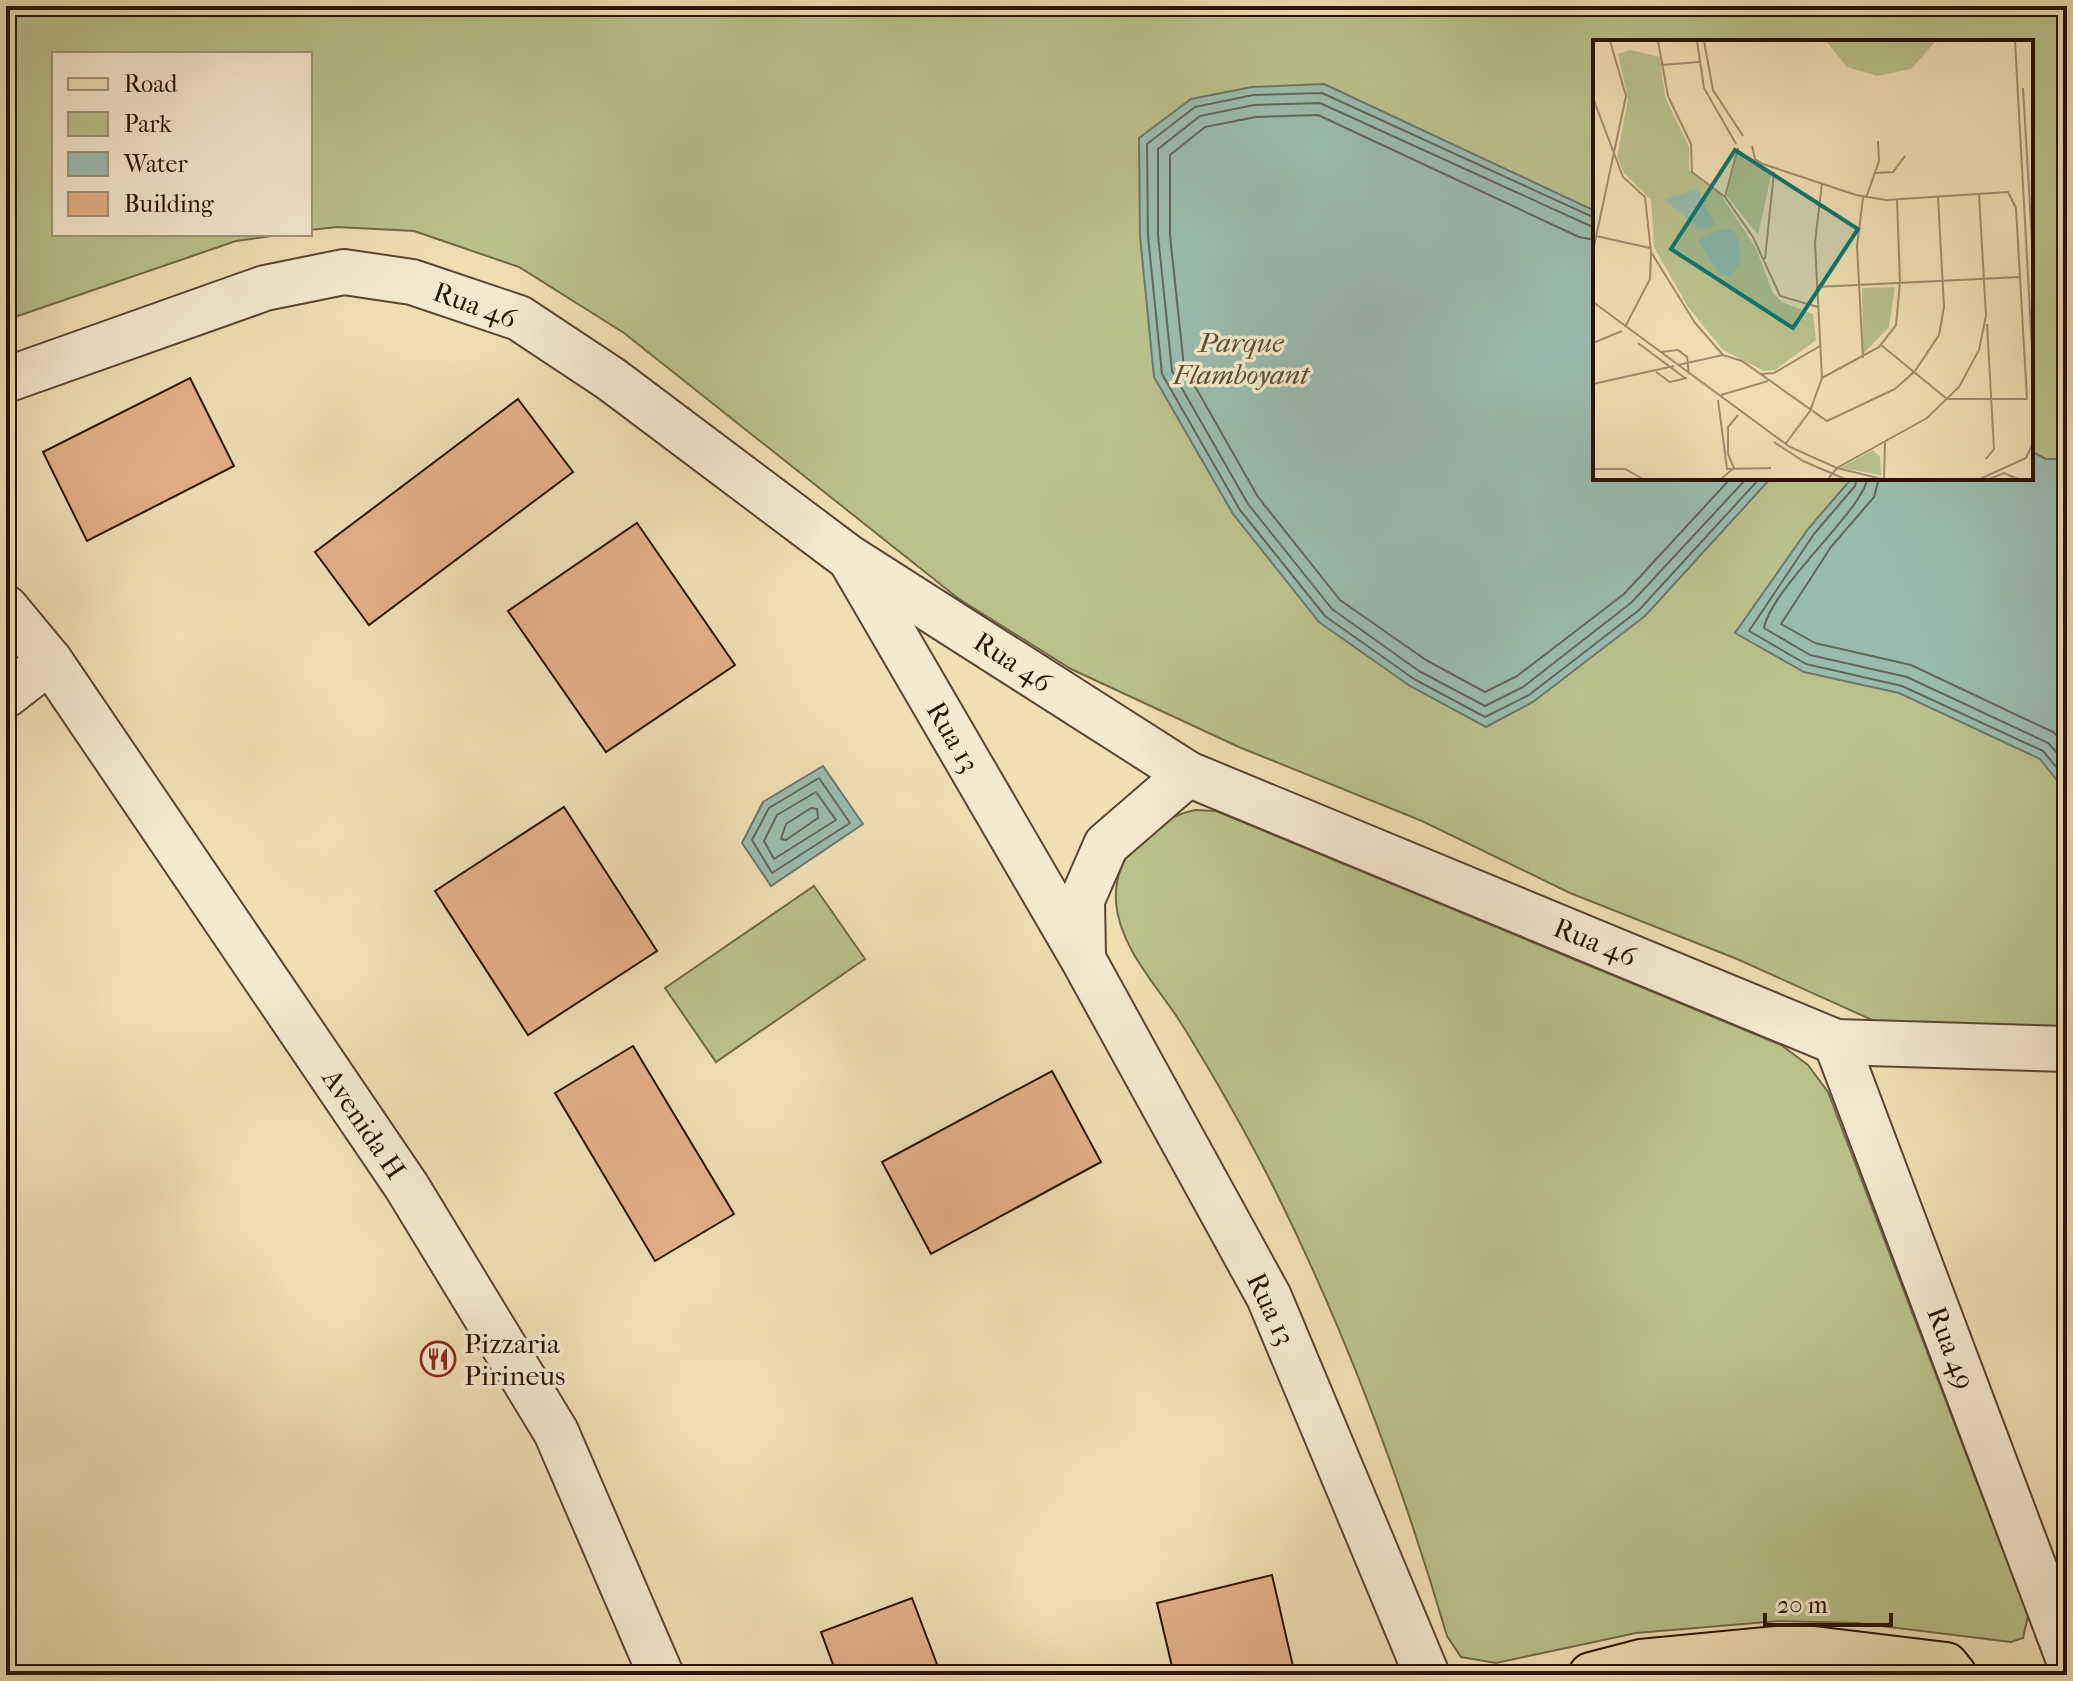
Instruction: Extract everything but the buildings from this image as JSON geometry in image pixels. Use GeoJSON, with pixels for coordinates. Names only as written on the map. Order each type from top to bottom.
{"type":"FeatureCollection","features":[{"type":"Feature","properties":{"kind":"main road"},"geometry":{"type":"LineString","coordinates":[[1591,1675],[1641,1662],[1797,1647],[1946,1665],[1954,1675]]}},
{"type":"Feature","properties":{"kind":"street","name":"Rua 46"},"geometry":{"type":"LineString","coordinates":[[6,380],[265,288],[344,272],[412,282],[519,318],[611,379],[848,557],[1188,774],[1836,1042],[2067,1049]]}},
{"type":"Feature","properties":{"kind":"street","name":"Rua 13"},"geometry":{"type":"LineString","coordinates":[[848,557],[1083,959],[1269,1297],[1427,1675]]}},
{"type":"Feature","properties":{"kind":"street","name":"Avenida H"},"geometry":{"type":"LineString","coordinates":[[6,608],[50,661],[407,1187],[556,1432],[661,1675]]}},
{"type":"Feature","properties":{"kind":"street"},"geometry":{"type":"LineString","coordinates":[[6,695],[50,661]]}},
{"type":"Feature","properties":{"kind":"street","name":"Rua 13"},"geometry":{"type":"LineString","coordinates":[[1083,959],[1082,900],[1106,845],[1188,774]]}},
{"type":"Feature","properties":{"kind":"street","name":"Rua 49"},"geometry":{"type":"LineString","coordinates":[[1836,1042],[2067,1655]]}},
{"type":"Feature","properties":{"kind":"green space","name":"Parque Flamboyant"},"geometry":{"type":"Polygon","coordinates":[[[6,6],[2067,6],[2067,1032],[1890,1028],[1737,959],[1570,893],[1422,821],[1239,747],[1071,669],[959,599],[624,333],[519,267],[414,231],[337,227],[312,230],[312,52],[52,52],[52,236],[271,236],[236,241],[6,320],[6,6]]]}},
{"type":"Feature","properties":{"kind":"green space"},"geometry":{"type":"Polygon","coordinates":[[[1195,810],[1216,811],[1781,1045],[1808,1065],[1828,1092],[2028,1616],[2023,1638],[2011,1642],[1857,1623],[1779,1621],[1636,1633],[1496,1663],[1461,1657],[1447,1636],[1392,1466],[1302,1246],[1230,1106],[1124,935],[1116,902],[1121,869],[1128,854],[1150,831],[1195,810]]]}},
{"type":"Feature","properties":{"kind":"green space"},"geometry":{"type":"Polygon","coordinates":[[[814,886],[865,959],[716,1062],[665,988],[814,886]]]}},
{"type":"Feature","properties":{"kind":"water"},"geometry":{"type":"Polygon","coordinates":[[[1324,84],[1593,210],[1593,480],[1769,480],[1645,616],[1533,702],[1486,727],[1410,686],[1319,622],[1233,514],[1154,377],[1140,236],[1139,138],[1191,99],[1252,87],[1324,84]]]}},
{"type":"Feature","properties":{"kind":"water"},"geometry":{"type":"Polygon","coordinates":[[[2033,452],[2046,459],[2067,459],[2067,793],[2040,759],[1899,693],[1804,672],[1735,633],[1808,529],[1850,480],[2033,480],[2033,452]]]}},
{"type":"Feature","properties":{"kind":"water"},"geometry":{"type":"Polygon","coordinates":[[[823,766],[863,824],[771,886],[742,843],[763,802],[823,766]]]}},
{"type":"Feature","properties":{"kind":"place","name":"Pizzaria Pirineus"},"geometry":{"type":"Point","coordinates":[438,1359]}}]}
